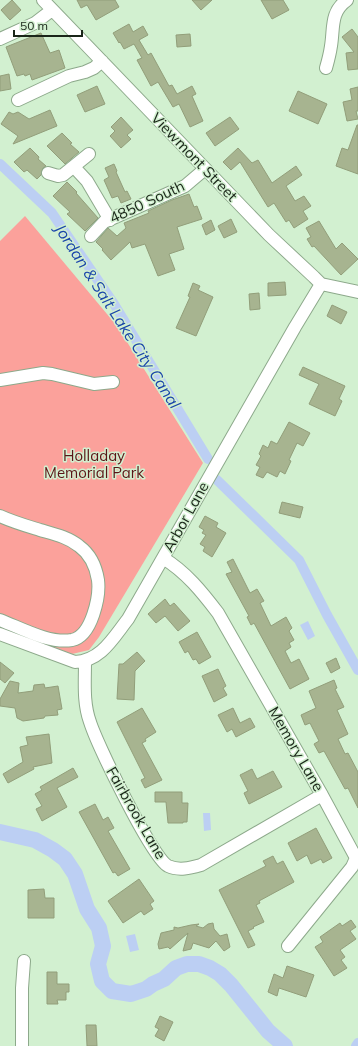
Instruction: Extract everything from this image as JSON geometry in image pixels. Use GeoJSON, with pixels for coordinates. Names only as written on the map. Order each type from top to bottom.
{"type":"FeatureCollection","features":[{"type":"Feature","properties":{"kind":"street","name":"Viewmont Street"},"geometry":{"type":"LineString","coordinates":[[43,0],[269,235],[321,284]]}},
{"type":"Feature","properties":{"kind":"street"},"geometry":{"type":"LineString","coordinates":[[326,68],[331,47],[335,15],[340,5],[347,0]]}},
{"type":"Feature","properties":{"kind":"street"},"geometry":{"type":"LineString","coordinates":[[0,39],[35,23],[52,10]]}},
{"type":"Feature","properties":{"kind":"street"},"geometry":{"type":"LineString","coordinates":[[18,100],[65,78],[89,70],[102,61]]}},
{"type":"Feature","properties":{"kind":"street"},"geometry":{"type":"LineString","coordinates":[[48,174],[58,176],[63,175],[89,154]]}},
{"type":"Feature","properties":{"kind":"street"},"geometry":{"type":"LineString","coordinates":[[74,167],[87,181],[110,220]]}},
{"type":"Feature","properties":{"kind":"street","name":"4850 South"},"geometry":{"type":"LineString","coordinates":[[91,236],[104,222],[185,186],[205,169]]}},
{"type":"Feature","properties":{"kind":"street"},"geometry":{"type":"LineString","coordinates":[[321,284],[358,292]]}},
{"type":"Feature","properties":{"kind":"street","name":"Arbor Lane"},"geometry":{"type":"LineString","coordinates":[[86,662],[104,651],[128,619],[295,326],[321,284]]}},
{"type":"Feature","properties":{"kind":"street"},"geometry":{"type":"LineString","coordinates":[[0,380],[43,373],[94,384],[113,382]]}},
{"type":"Feature","properties":{"kind":"street"},"geometry":{"type":"LineString","coordinates":[[0,516],[16,523],[56,534],[80,546],[89,556],[95,568],[98,581],[94,611],[90,622],[79,637],[73,640],[63,641],[49,639],[0,620]]}},
{"type":"Feature","properties":{"kind":"street","name":"Memory Lane"},"geometry":{"type":"LineString","coordinates":[[163,558],[173,564],[194,583],[218,613],[322,795],[356,858],[352,867],[288,946]]}},
{"type":"Feature","properties":{"kind":"street"},"geometry":{"type":"LineString","coordinates":[[0,634],[74,662],[86,662]]}},
{"type":"Feature","properties":{"kind":"street","name":"Fairbrook Lane"},"geometry":{"type":"LineString","coordinates":[[86,662],[84,683],[86,706],[99,747],[116,782],[143,829],[162,861],[168,866],[178,869],[201,865],[322,795]]}},
{"type":"Feature","properties":{"kind":"street"},"geometry":{"type":"LineString","coordinates":[[22,1046],[22,988],[24,961]]}},
{"type":"Feature","properties":{"kind":"green space","name":"Holladay Memorial Park"},"geometry":{"type":"Polygon","coordinates":[[[25,216],[117,326],[203,463],[99,637],[89,650],[72,654],[0,627],[0,241],[25,216]]]}},
{"type":"Feature","properties":{"kind":"water"},"geometry":{"type":"Polygon","coordinates":[[[308,621],[315,636],[308,640],[300,625],[308,621]]]}},
{"type":"Feature","properties":{"kind":"water"},"geometry":{"type":"Polygon","coordinates":[[[203,813],[210,813],[211,830],[204,831],[203,813]]]}},
{"type":"Feature","properties":{"kind":"water"},"geometry":{"type":"Polygon","coordinates":[[[135,934],[139,950],[130,952],[126,936],[135,934]]]}},
{"type":"Feature","properties":{"kind":"building"},"geometry":{"type":"Polygon","coordinates":[[[12,0],[21,10],[10,20],[1,10],[12,0]]]}},
{"type":"Feature","properties":{"kind":"building"},"geometry":{"type":"Polygon","coordinates":[[[77,0],[115,0],[119,7],[96,20],[87,5],[81,8],[77,0]]]}},
{"type":"Feature","properties":{"kind":"building"},"geometry":{"type":"Polygon","coordinates":[[[192,0],[212,0],[201,10],[192,0]]]}},
{"type":"Feature","properties":{"kind":"building"},"geometry":{"type":"Polygon","coordinates":[[[261,0],[283,0],[289,10],[272,19],[261,0]]]}},
{"type":"Feature","properties":{"kind":"building"},"geometry":{"type":"Polygon","coordinates":[[[129,24],[133,32],[143,26],[148,35],[139,40],[148,55],[151,53],[169,86],[172,85],[177,94],[192,86],[196,94],[192,96],[203,121],[190,127],[179,104],[173,107],[158,82],[151,86],[137,60],[142,58],[134,44],[124,49],[113,33],[129,24]]]}},
{"type":"Feature","properties":{"kind":"building"},"geometry":{"type":"Polygon","coordinates":[[[352,29],[358,37],[358,69],[348,70],[346,53],[354,52],[342,37],[352,29]]]}},
{"type":"Feature","properties":{"kind":"building"},"geometry":{"type":"Polygon","coordinates":[[[41,33],[50,53],[59,50],[65,68],[32,80],[30,74],[25,76],[24,74],[17,76],[6,47],[41,33]]]}},
{"type":"Feature","properties":{"kind":"building"},"geometry":{"type":"Polygon","coordinates":[[[190,34],[191,46],[177,47],[176,35],[190,34]]]}},
{"type":"Feature","properties":{"kind":"building"},"geometry":{"type":"Polygon","coordinates":[[[9,74],[11,89],[0,91],[0,76],[9,74]]]}},
{"type":"Feature","properties":{"kind":"building"},"geometry":{"type":"Polygon","coordinates":[[[97,86],[105,104],[85,112],[77,95],[97,86]]]}},
{"type":"Feature","properties":{"kind":"building"},"geometry":{"type":"Polygon","coordinates":[[[358,87],[358,111],[356,111],[358,119],[347,121],[343,102],[352,100],[350,89],[358,87]]]}},
{"type":"Feature","properties":{"kind":"building"},"geometry":{"type":"Polygon","coordinates":[[[298,91],[327,104],[318,124],[289,111],[298,91]]]}},
{"type":"Feature","properties":{"kind":"building"},"geometry":{"type":"Polygon","coordinates":[[[50,110],[57,126],[13,144],[18,136],[1,124],[9,112],[13,114],[18,112],[29,119],[50,110]]]}},
{"type":"Feature","properties":{"kind":"building"},"geometry":{"type":"Polygon","coordinates":[[[121,117],[133,130],[127,135],[131,139],[121,148],[110,136],[115,131],[111,127],[121,117]]]}},
{"type":"Feature","properties":{"kind":"building"},"geometry":{"type":"Polygon","coordinates":[[[230,117],[239,129],[215,146],[206,133],[230,117]]]}},
{"type":"Feature","properties":{"kind":"building"},"geometry":{"type":"Polygon","coordinates":[[[357,125],[358,174],[336,166],[342,148],[348,150],[357,125]]]}},
{"type":"Feature","properties":{"kind":"building"},"geometry":{"type":"Polygon","coordinates":[[[62,133],[72,143],[70,144],[79,152],[65,164],[47,146],[62,133]]]}},
{"type":"Feature","properties":{"kind":"building"},"geometry":{"type":"Polygon","coordinates":[[[30,148],[39,157],[38,159],[46,166],[43,168],[41,175],[37,179],[27,170],[24,172],[14,162],[30,148]]]}},
{"type":"Feature","properties":{"kind":"building"},"geometry":{"type":"Polygon","coordinates":[[[238,148],[252,163],[258,160],[272,183],[296,166],[302,175],[286,186],[295,201],[304,196],[311,206],[303,211],[308,219],[294,228],[289,220],[286,222],[274,203],[268,207],[240,162],[231,170],[223,162],[238,148]]]}},
{"type":"Feature","properties":{"kind":"building"},"geometry":{"type":"Polygon","coordinates":[[[114,164],[125,192],[127,191],[131,199],[121,203],[118,196],[112,198],[104,180],[109,177],[105,168],[114,164]]]}},
{"type":"Feature","properties":{"kind":"building"},"geometry":{"type":"Polygon","coordinates":[[[67,182],[98,218],[85,231],[67,214],[70,212],[53,196],[67,182]]]}},
{"type":"Feature","properties":{"kind":"building"},"geometry":{"type":"Polygon","coordinates":[[[189,194],[194,207],[197,206],[202,219],[177,227],[184,249],[169,254],[175,270],[158,276],[145,244],[132,248],[130,242],[111,260],[96,242],[108,228],[117,236],[126,228],[124,223],[149,213],[148,211],[172,200],[189,194]]]}},
{"type":"Feature","properties":{"kind":"building"},"geometry":{"type":"Polygon","coordinates":[[[231,219],[237,232],[224,238],[218,226],[231,219]]]}},
{"type":"Feature","properties":{"kind":"building"},"geometry":{"type":"Polygon","coordinates":[[[211,220],[215,230],[206,235],[202,225],[211,220]]]}},
{"type":"Feature","properties":{"kind":"building"},"geometry":{"type":"Polygon","coordinates":[[[319,221],[336,249],[342,243],[358,259],[341,275],[314,246],[312,247],[307,239],[311,237],[306,228],[319,221]]]}},
{"type":"Feature","properties":{"kind":"building"},"geometry":{"type":"Polygon","coordinates":[[[285,282],[286,295],[268,296],[268,283],[285,282]]]}},
{"type":"Feature","properties":{"kind":"building"},"geometry":{"type":"Polygon","coordinates":[[[193,283],[200,286],[198,290],[213,297],[196,336],[176,328],[190,297],[188,296],[193,283]]]}},
{"type":"Feature","properties":{"kind":"building"},"geometry":{"type":"Polygon","coordinates":[[[259,293],[260,309],[250,310],[249,294],[259,293]]]}},
{"type":"Feature","properties":{"kind":"building"},"geometry":{"type":"Polygon","coordinates":[[[332,305],[347,312],[341,324],[327,316],[332,305]]]}},
{"type":"Feature","properties":{"kind":"building"},"geometry":{"type":"Polygon","coordinates":[[[303,367],[345,386],[339,399],[342,401],[335,416],[309,404],[319,384],[299,375],[303,367]]]}},
{"type":"Feature","properties":{"kind":"building"},"geometry":{"type":"Polygon","coordinates":[[[289,422],[310,433],[303,446],[297,443],[289,460],[291,461],[285,474],[280,471],[277,477],[267,472],[263,478],[256,475],[260,467],[256,465],[261,456],[259,454],[263,445],[268,448],[271,441],[277,444],[289,422]]]}},
{"type":"Feature","properties":{"kind":"building"},"geometry":{"type":"Polygon","coordinates":[[[282,502],[303,507],[300,518],[279,513],[282,502]]]}},
{"type":"Feature","properties":{"kind":"building"},"geometry":{"type":"Polygon","coordinates":[[[205,516],[218,523],[216,527],[226,533],[212,557],[203,551],[205,547],[200,544],[206,535],[202,533],[204,530],[199,527],[205,516]]]}},
{"type":"Feature","properties":{"kind":"building"},"geometry":{"type":"Polygon","coordinates":[[[233,559],[250,593],[257,589],[264,601],[260,603],[271,626],[286,617],[292,628],[289,631],[294,640],[289,643],[291,647],[285,651],[291,663],[299,659],[309,679],[290,689],[254,623],[251,625],[247,617],[249,616],[226,574],[232,572],[227,562],[233,559]]]}},
{"type":"Feature","properties":{"kind":"building"},"geometry":{"type":"Polygon","coordinates":[[[165,599],[170,606],[174,603],[190,621],[178,631],[165,616],[156,623],[148,614],[165,599]]]}},
{"type":"Feature","properties":{"kind":"building"},"geometry":{"type":"Polygon","coordinates":[[[197,632],[211,657],[199,664],[196,659],[193,660],[188,651],[185,653],[179,642],[197,632]]]}},
{"type":"Feature","properties":{"kind":"building"},"geometry":{"type":"Polygon","coordinates":[[[137,652],[145,661],[135,671],[134,700],[117,699],[119,664],[123,664],[137,652]]]}},
{"type":"Feature","properties":{"kind":"building"},"geometry":{"type":"Polygon","coordinates":[[[336,658],[340,668],[331,673],[326,663],[336,658]]]}},
{"type":"Feature","properties":{"kind":"building"},"geometry":{"type":"Polygon","coordinates":[[[0,662],[14,673],[5,683],[0,679],[0,662]]]}},
{"type":"Feature","properties":{"kind":"building"},"geometry":{"type":"Polygon","coordinates":[[[218,669],[226,686],[223,688],[227,695],[214,702],[202,676],[218,669]]]}},
{"type":"Feature","properties":{"kind":"building"},"geometry":{"type":"Polygon","coordinates":[[[334,680],[337,688],[335,689],[344,707],[337,710],[348,734],[338,739],[345,754],[348,753],[358,772],[358,808],[348,788],[345,789],[324,751],[319,753],[314,744],[319,741],[310,723],[305,725],[301,715],[316,708],[309,691],[334,680]]]}},
{"type":"Feature","properties":{"kind":"building"},"geometry":{"type":"Polygon","coordinates":[[[10,681],[19,683],[18,693],[33,691],[34,685],[44,684],[45,688],[58,686],[62,709],[57,710],[58,715],[45,716],[44,718],[23,721],[17,718],[15,708],[0,706],[0,699],[10,681]]]}},
{"type":"Feature","properties":{"kind":"building"},"geometry":{"type":"Polygon","coordinates":[[[142,708],[156,732],[145,739],[146,741],[142,743],[162,780],[145,788],[141,780],[145,778],[117,722],[142,708]]]}},
{"type":"Feature","properties":{"kind":"building"},"geometry":{"type":"Polygon","coordinates":[[[233,708],[240,723],[250,718],[255,727],[236,737],[232,729],[227,732],[218,715],[233,708]]]}},
{"type":"Feature","properties":{"kind":"building"},"geometry":{"type":"Polygon","coordinates":[[[49,734],[52,763],[33,767],[34,769],[8,783],[3,774],[23,762],[20,747],[28,745],[26,737],[49,734]]]}},
{"type":"Feature","properties":{"kind":"building"},"geometry":{"type":"Polygon","coordinates":[[[73,768],[78,777],[57,788],[67,807],[42,821],[36,809],[42,806],[35,794],[42,790],[40,787],[73,768]]]}},
{"type":"Feature","properties":{"kind":"building"},"geometry":{"type":"Polygon","coordinates":[[[252,769],[257,779],[273,771],[282,787],[249,804],[244,793],[248,791],[240,775],[252,769]]]}},
{"type":"Feature","properties":{"kind":"building"},"geometry":{"type":"Polygon","coordinates":[[[155,792],[182,792],[182,803],[188,803],[187,822],[168,823],[166,802],[155,802],[155,792]]]}},
{"type":"Feature","properties":{"kind":"building"},"geometry":{"type":"Polygon","coordinates":[[[95,804],[103,820],[108,817],[114,828],[108,831],[130,869],[118,876],[115,872],[113,873],[79,812],[95,804]]]}},
{"type":"Feature","properties":{"kind":"building"},"geometry":{"type":"Polygon","coordinates":[[[316,828],[332,858],[323,863],[321,859],[311,864],[307,855],[297,861],[288,843],[316,828]]]}},
{"type":"Feature","properties":{"kind":"building"},"geometry":{"type":"Polygon","coordinates":[[[273,856],[277,864],[283,861],[294,882],[259,901],[260,903],[256,905],[264,922],[248,931],[255,945],[248,948],[219,890],[266,866],[263,861],[273,856]]]}},
{"type":"Feature","properties":{"kind":"building"},"geometry":{"type":"Polygon","coordinates":[[[139,879],[154,901],[150,904],[153,909],[144,915],[141,911],[123,923],[108,901],[139,879]]]}},
{"type":"Feature","properties":{"kind":"building"},"geometry":{"type":"Polygon","coordinates":[[[44,889],[45,898],[54,898],[54,918],[28,918],[28,890],[44,889]]]}},
{"type":"Feature","properties":{"kind":"building"},"geometry":{"type":"Polygon","coordinates":[[[351,920],[356,927],[350,931],[356,939],[340,950],[345,957],[341,960],[347,968],[334,976],[315,947],[323,942],[320,937],[340,923],[342,926],[351,920]]]}},
{"type":"Feature","properties":{"kind":"building"},"geometry":{"type":"Polygon","coordinates":[[[213,923],[214,929],[220,936],[227,934],[230,947],[224,951],[216,941],[209,948],[193,943],[191,949],[183,951],[188,933],[170,949],[168,947],[159,949],[158,944],[161,933],[174,930],[174,927],[178,928],[199,924],[196,926],[203,928],[208,924],[213,923]]]}},
{"type":"Feature","properties":{"kind":"building"},"geometry":{"type":"Polygon","coordinates":[[[287,966],[314,975],[306,997],[279,988],[277,996],[268,992],[274,974],[283,978],[287,966]]]}},
{"type":"Feature","properties":{"kind":"building"},"geometry":{"type":"Polygon","coordinates":[[[47,972],[57,972],[57,984],[69,984],[69,992],[66,992],[66,1000],[57,1000],[58,1004],[47,1004],[47,972]]]}},
{"type":"Feature","properties":{"kind":"building"},"geometry":{"type":"Polygon","coordinates":[[[160,1016],[173,1022],[164,1041],[155,1036],[159,1029],[155,1027],[160,1016]]]}},
{"type":"Feature","properties":{"kind":"building"},"geometry":{"type":"Polygon","coordinates":[[[86,1025],[96,1025],[97,1046],[87,1046],[86,1025]]]}},
{"type":"Feature","properties":{"kind":"waterway","name":"Jordan & Salt Lake City Canal"},"geometry":{"type":"LineString","coordinates":[[0,164],[52,213],[114,304],[208,459]]}},
{"type":"Feature","properties":{"kind":"waterway","name":"Jordan & Salt Lake City Canal"},"geometry":{"type":"LineString","coordinates":[[217,480],[299,560],[327,615],[358,670]]}},
{"type":"Feature","properties":{"kind":"waterway"},"geometry":{"type":"LineString","coordinates":[[0,832],[35,840],[65,859],[75,874],[87,909],[99,928],[103,946],[98,964],[102,981],[112,991],[131,994],[146,989],[164,979],[176,968],[187,964],[199,964],[220,974],[231,985],[268,1031],[285,1046]]}}]}
